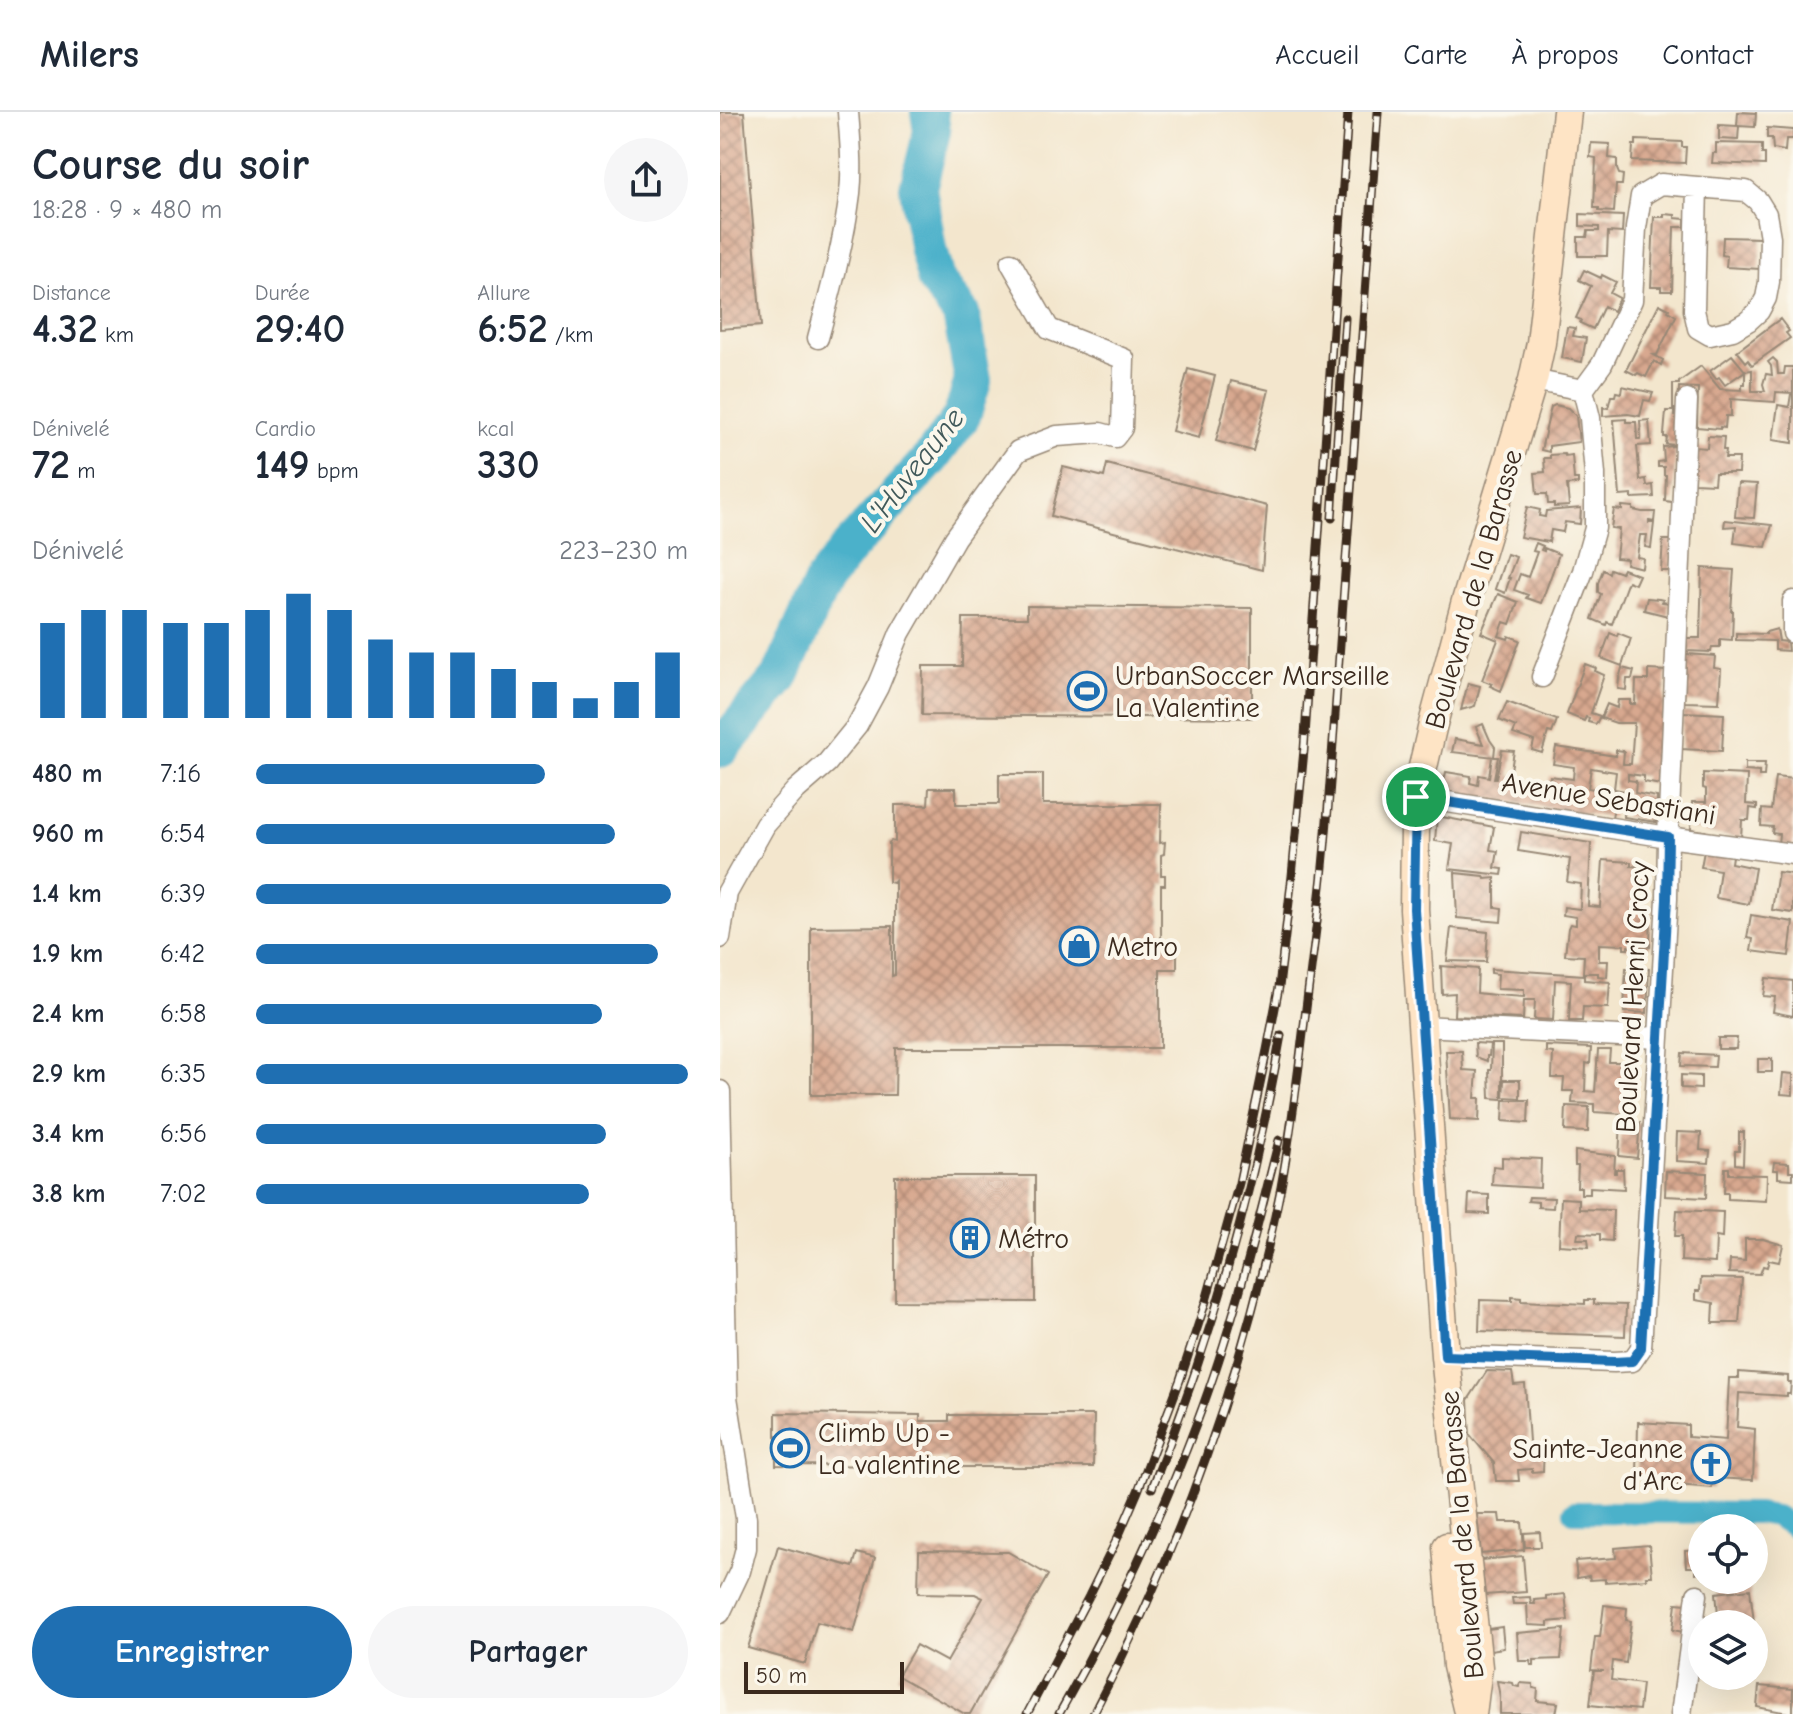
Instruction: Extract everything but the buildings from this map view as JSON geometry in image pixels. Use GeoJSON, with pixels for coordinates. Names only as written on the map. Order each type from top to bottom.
{"type":"FeatureCollection","features":[{"type":"Feature","properties":{"kind":"main road","name":"Boulevard de la Barasse"},"geometry":{"type":"LineString","coordinates":[[1470,1714],[1457,1666],[1434,1414],[1445,1356],[1414,909],[1416,797],[1466,601],[1533,380],[1541,343],[1567,112]]}},
{"type":"Feature","properties":{"kind":"street"},"geometry":{"type":"LineString","coordinates":[[818,338],[840,253],[851,190],[848,112]]}},
{"type":"Feature","properties":{"kind":"street"},"geometry":{"type":"LineString","coordinates":[[1583,390],[1602,364],[1632,300],[1641,196],[1661,184],[1746,191],[1758,201],[1766,214],[1770,237],[1769,282],[1759,311],[1733,330],[1710,335],[1698,328],[1694,310],[1697,187]]}},
{"type":"Feature","properties":{"kind":"street"},"geometry":{"type":"LineString","coordinates":[[720,938],[727,893],[765,825],[796,790],[827,763],[857,726],[878,687],[900,633],[955,538],[1018,451],[1057,436],[1100,433],[1115,437],[1122,428],[1124,359],[1049,329],[1011,263]]}},
{"type":"Feature","properties":{"kind":"street"},"geometry":{"type":"LineString","coordinates":[[1533,380],[1583,390]]}},
{"type":"Feature","properties":{"kind":"street"},"geometry":{"type":"LineString","coordinates":[[1542,677],[1583,571],[1595,528],[1593,446],[1583,390]]}},
{"type":"Feature","properties":{"kind":"street","name":"Boulevard Henri Crocy"},"geometry":{"type":"LineString","coordinates":[[1445,1356],[1614,1362],[1632,1361],[1641,1348],[1667,899],[1687,400]]}},
{"type":"Feature","properties":{"kind":"street"},"geometry":{"type":"LineString","coordinates":[[1793,601],[1793,633]]}},
{"type":"Feature","properties":{"kind":"street","name":"Avenue Sebastiani"},"geometry":{"type":"LineString","coordinates":[[1416,797],[1793,854]]}},
{"type":"Feature","properties":{"kind":"street"},"geometry":{"type":"LineString","coordinates":[[1422,1026],[1659,1038]]}},
{"type":"Feature","properties":{"kind":"street"},"geometry":{"type":"LineString","coordinates":[[720,1091],[727,1397],[746,1518],[746,1548],[740,1571],[720,1613]]}},
{"type":"Feature","properties":{"kind":"street"},"geometry":{"type":"LineString","coordinates":[[1681,1714],[1697,1595]]}},
{"type":"Feature","properties":{"kind":"waterway","name":"L'Huveaune"},"geometry":{"type":"LineString","coordinates":[[720,749],[780,677],[823,581],[847,550],[931,458],[962,416],[973,380],[961,314],[936,280],[918,188],[932,131],[929,112]]}},
{"type":"Feature","properties":{"kind":"waterway"},"geometry":{"type":"LineString","coordinates":[[1574,1512],[1758,1513],[1776,1516],[1793,1527]]}},
{"type":"Feature","properties":{"kind":"railway"},"geometry":{"type":"LineString","coordinates":[[1027,1714],[1119,1535],[1180,1380],[1239,1183],[1267,1050],[1279,987],[1304,750],[1348,112]]}},
{"type":"Feature","properties":{"kind":"railway"},"geometry":{"type":"LineString","coordinates":[[1093,1714],[1154,1588],[1206,1458],[1249,1323],[1281,1187],[1296,1090],[1325,846],[1378,112]]}},
{"type":"Feature","properties":{"kind":"railway"},"geometry":{"type":"LineString","coordinates":[[1332,518],[1345,318]]}},
{"type":"Feature","properties":{"kind":"railway"},"geometry":{"type":"LineString","coordinates":[[1152,1488],[1212,1322],[1258,1151],[1281,1035]]}},
{"type":"Feature","properties":{"kind":"railway"},"geometry":{"type":"LineString","coordinates":[[1059,1714],[1134,1571],[1197,1422],[1232,1317],[1279,1140]]}},
{"type":"Feature","properties":{"kind":"place","name":"UrbanSoccer Marseille La Valentine"},"geometry":{"type":"Point","coordinates":[1087,691]}},
{"type":"Feature","properties":{"kind":"place","name":"Metro"},"geometry":{"type":"Point","coordinates":[1079,946]}},
{"type":"Feature","properties":{"kind":"place","name":"Métro"},"geometry":{"type":"Point","coordinates":[970,1238]}},
{"type":"Feature","properties":{"kind":"place","name":"Climb Up - La valentine"},"geometry":{"type":"Point","coordinates":[790,1448]}},
{"type":"Feature","properties":{"kind":"place","name":"Sainte-Jeanne d'Arc"},"geometry":{"type":"Point","coordinates":[1711,1464]}},
{"type":"Feature","properties":{"kind":"route"},"geometry":{"type":"LineString","coordinates":[[1416,797],[1668,837],[1641,1348],[1632,1361],[1445,1356],[1414,909],[1416,797]]}}]}
